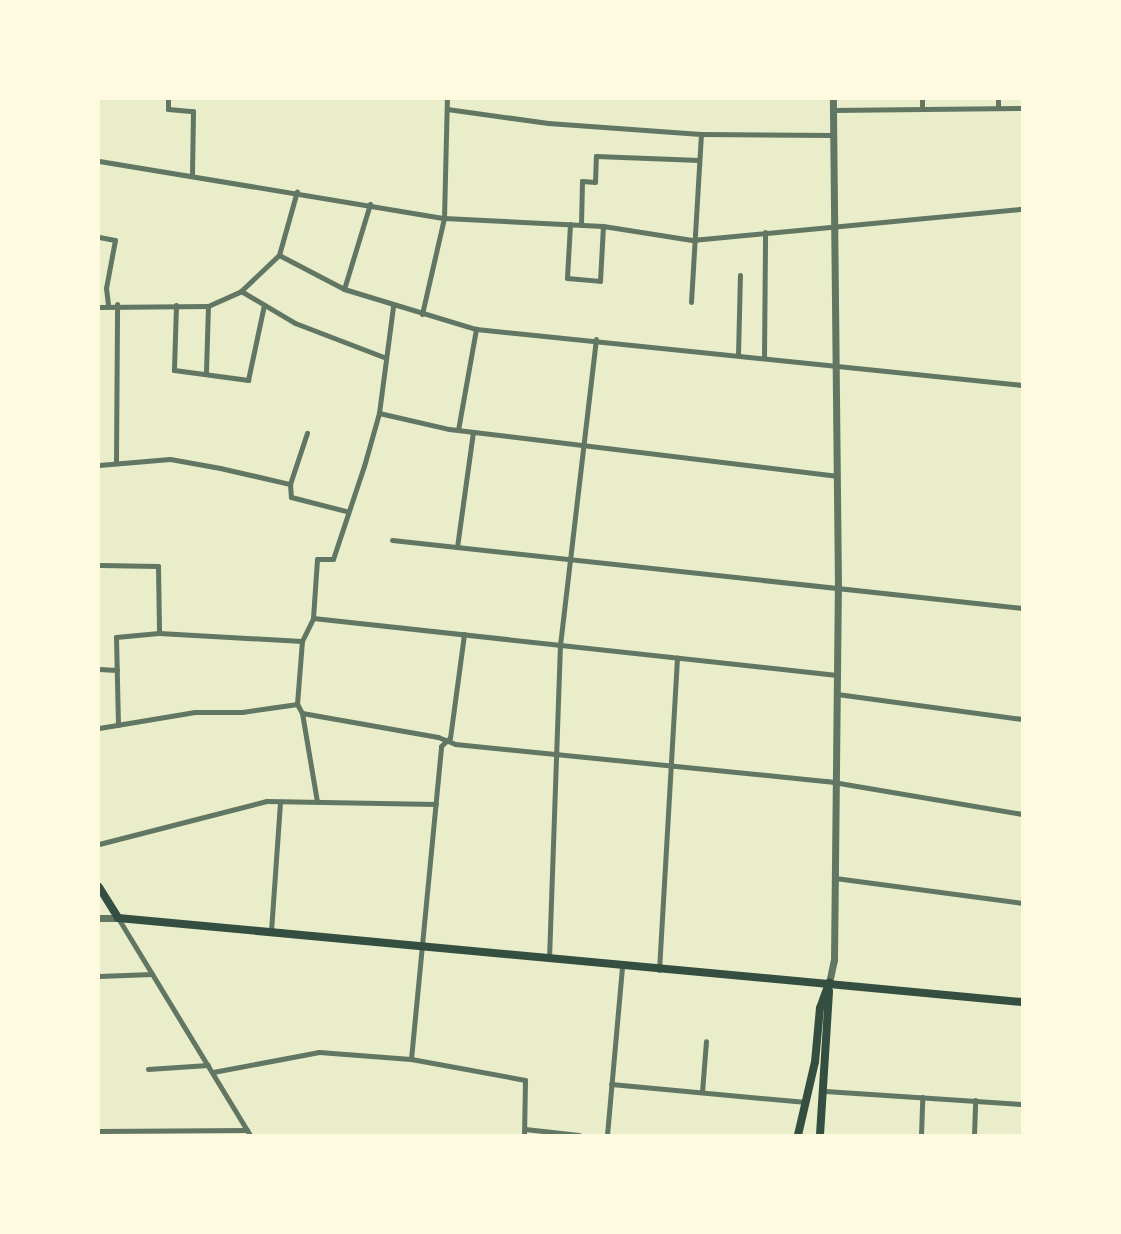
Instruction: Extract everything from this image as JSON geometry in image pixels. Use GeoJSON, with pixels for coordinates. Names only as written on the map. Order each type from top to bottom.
{"type":"FeatureCollection","features":[{"type":"Feature","properties":{"kind":"main road"},"geometry":{"type":"LineString","coordinates":[[99,887],[118,918],[271,931],[549,960],[830,983],[1022,1002]]}},
{"type":"Feature","properties":{"kind":"main road"},"geometry":{"type":"LineString","coordinates":[[819,1135],[825,1091],[830,983]]}},
{"type":"Feature","properties":{"kind":"main road"},"geometry":{"type":"LineString","coordinates":[[798,1135],[815,1062],[820,1008],[830,983]]}},
{"type":"Feature","properties":{"kind":"street"},"geometry":{"type":"LineString","coordinates":[[168,99],[168,109],[193,111],[192,176]]}},
{"type":"Feature","properties":{"kind":"street"},"geometry":{"type":"LineString","coordinates":[[422,314],[444,218],[447,99]]}},
{"type":"Feature","properties":{"kind":"street"},"geometry":{"type":"LineString","coordinates":[[830,983],[834,960],[838,588],[832,99]]}},
{"type":"Feature","properties":{"kind":"street"},"geometry":{"type":"LineString","coordinates":[[922,99],[922,109]]}},
{"type":"Feature","properties":{"kind":"street"},"geometry":{"type":"LineString","coordinates":[[998,99],[998,108]]}},
{"type":"Feature","properties":{"kind":"street"},"geometry":{"type":"LineString","coordinates":[[832,110],[1022,108]]}},
{"type":"Feature","properties":{"kind":"street"},"geometry":{"type":"LineString","coordinates":[[447,109],[548,123],[701,134],[833,135]]}},
{"type":"Feature","properties":{"kind":"street"},"geometry":{"type":"LineString","coordinates":[[691,302],[692,240],[701,134]]}},
{"type":"Feature","properties":{"kind":"street"},"geometry":{"type":"LineString","coordinates":[[581,225],[582,181],[595,182],[596,156],[699,160]]}},
{"type":"Feature","properties":{"kind":"street"},"geometry":{"type":"LineString","coordinates":[[99,161],[297,191],[444,218],[603,226],[692,240],[1022,209]]}},
{"type":"Feature","properties":{"kind":"street"},"geometry":{"type":"LineString","coordinates":[[99,307],[117,304],[208,306],[241,291],[279,255],[297,191]]}},
{"type":"Feature","properties":{"kind":"street"},"geometry":{"type":"LineString","coordinates":[[344,289],[370,204]]}},
{"type":"Feature","properties":{"kind":"street"},"geometry":{"type":"LineString","coordinates":[[570,224],[567,278],[600,281],[603,226]]}},
{"type":"Feature","properties":{"kind":"street"},"geometry":{"type":"LineString","coordinates":[[764,357],[765,232]]}},
{"type":"Feature","properties":{"kind":"street"},"geometry":{"type":"LineString","coordinates":[[99,237],[115,240],[106,288],[108,305]]}},
{"type":"Feature","properties":{"kind":"street"},"geometry":{"type":"LineString","coordinates":[[279,255],[344,289],[393,306],[476,329],[596,339],[1022,385]]}},
{"type":"Feature","properties":{"kind":"street"},"geometry":{"type":"LineString","coordinates":[[738,354],[740,274]]}},
{"type":"Feature","properties":{"kind":"street"},"geometry":{"type":"LineString","coordinates":[[241,291],[337,341],[386,358]]}},
{"type":"Feature","properties":{"kind":"street"},"geometry":{"type":"LineString","coordinates":[[116,461],[117,304]]}},
{"type":"Feature","properties":{"kind":"street"},"geometry":{"type":"LineString","coordinates":[[176,305],[174,370],[206,372],[248,380],[264,305]]}},
{"type":"Feature","properties":{"kind":"street"},"geometry":{"type":"LineString","coordinates":[[206,372],[208,306]]}},
{"type":"Feature","properties":{"kind":"street"},"geometry":{"type":"LineString","coordinates":[[317,802],[302,713],[297,705],[302,642],[313,618],[317,559],[333,559],[346,511],[380,413],[393,306]]}},
{"type":"Feature","properties":{"kind":"street"},"geometry":{"type":"LineString","coordinates":[[458,430],[476,329]]}},
{"type":"Feature","properties":{"kind":"street"},"geometry":{"type":"LineString","coordinates":[[549,960],[560,645],[596,339]]}},
{"type":"Feature","properties":{"kind":"street"},"geometry":{"type":"LineString","coordinates":[[380,413],[458,430],[836,476]]}},
{"type":"Feature","properties":{"kind":"street"},"geometry":{"type":"LineString","coordinates":[[457,547],[473,432]]}},
{"type":"Feature","properties":{"kind":"street"},"geometry":{"type":"LineString","coordinates":[[307,433],[290,484],[291,497],[346,511]]}},
{"type":"Feature","properties":{"kind":"street"},"geometry":{"type":"LineString","coordinates":[[99,465],[116,461],[170,459],[290,484]]}},
{"type":"Feature","properties":{"kind":"street"},"geometry":{"type":"LineString","coordinates":[[392,540],[1022,608]]}},
{"type":"Feature","properties":{"kind":"street"},"geometry":{"type":"LineString","coordinates":[[99,565],[158,566],[159,633]]}},
{"type":"Feature","properties":{"kind":"street"},"geometry":{"type":"LineString","coordinates":[[313,618],[837,675]]}},
{"type":"Feature","properties":{"kind":"street"},"geometry":{"type":"LineString","coordinates":[[118,725],[116,637],[159,633],[302,642]]}},
{"type":"Feature","properties":{"kind":"street"},"geometry":{"type":"LineString","coordinates":[[411,1059],[441,746],[450,738],[464,634]]}},
{"type":"Feature","properties":{"kind":"street"},"geometry":{"type":"LineString","coordinates":[[659,970],[677,658]]}},
{"type":"Feature","properties":{"kind":"street"},"geometry":{"type":"LineString","coordinates":[[99,669],[117,670]]}},
{"type":"Feature","properties":{"kind":"street"},"geometry":{"type":"LineString","coordinates":[[837,694],[1022,718]]}},
{"type":"Feature","properties":{"kind":"street"},"geometry":{"type":"LineString","coordinates":[[99,728],[195,712],[242,712],[297,705]]}},
{"type":"Feature","properties":{"kind":"street"},"geometry":{"type":"LineString","coordinates":[[302,713],[445,741],[835,782],[1022,814]]}},
{"type":"Feature","properties":{"kind":"street"},"geometry":{"type":"LineString","coordinates":[[99,844],[267,801],[436,804]]}},
{"type":"Feature","properties":{"kind":"street"},"geometry":{"type":"LineString","coordinates":[[271,931],[280,802]]}},
{"type":"Feature","properties":{"kind":"street"},"geometry":{"type":"LineString","coordinates":[[835,878],[1022,903]]}},
{"type":"Feature","properties":{"kind":"street"},"geometry":{"type":"LineString","coordinates":[[99,918],[118,918],[249,1133]]}},
{"type":"Feature","properties":{"kind":"street"},"geometry":{"type":"LineString","coordinates":[[607,1135],[622,966]]}},
{"type":"Feature","properties":{"kind":"street"},"geometry":{"type":"LineString","coordinates":[[99,976],[152,974]]}},
{"type":"Feature","properties":{"kind":"street"},"geometry":{"type":"LineString","coordinates":[[702,1092],[706,1041]]}},
{"type":"Feature","properties":{"kind":"street"},"geometry":{"type":"LineString","coordinates":[[213,1072],[319,1052],[411,1059],[525,1080],[525,1132],[579,1135]]}},
{"type":"Feature","properties":{"kind":"street"},"geometry":{"type":"LineString","coordinates":[[148,1069],[208,1065]]}},
{"type":"Feature","properties":{"kind":"street"},"geometry":{"type":"LineString","coordinates":[[611,1084],[806,1102]]}},
{"type":"Feature","properties":{"kind":"street"},"geometry":{"type":"LineString","coordinates":[[825,1091],[1022,1104]]}},
{"type":"Feature","properties":{"kind":"street"},"geometry":{"type":"LineString","coordinates":[[921,1135],[922,1096]]}},
{"type":"Feature","properties":{"kind":"street"},"geometry":{"type":"LineString","coordinates":[[974,1135],[975,1101]]}},
{"type":"Feature","properties":{"kind":"street"},"geometry":{"type":"LineString","coordinates":[[99,1131],[249,1133]]}}]}
